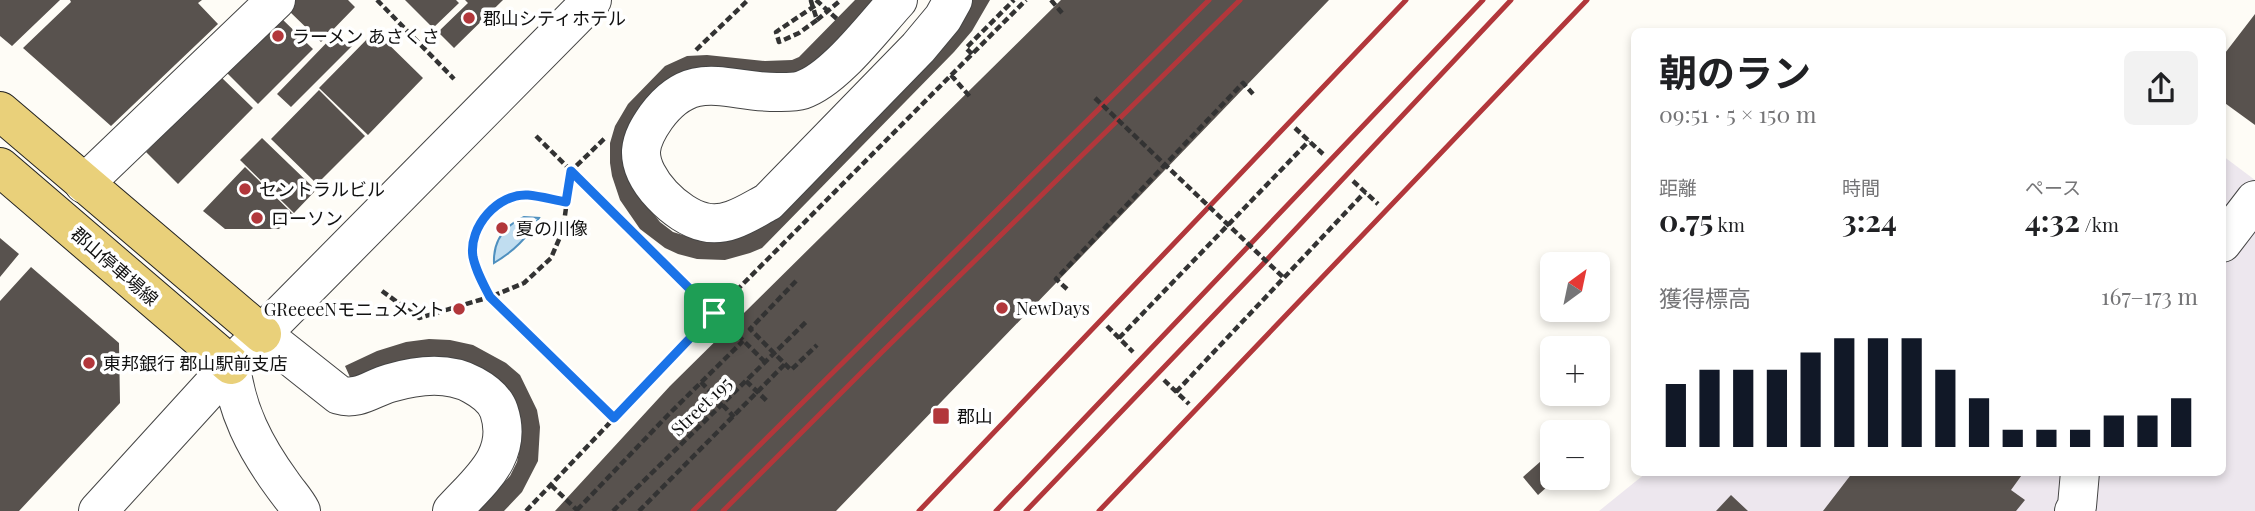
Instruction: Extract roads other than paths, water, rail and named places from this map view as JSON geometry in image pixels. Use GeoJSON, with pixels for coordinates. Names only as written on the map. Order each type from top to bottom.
{"type":"FeatureCollection","features":[{"type":"Feature","properties":{"kind":"main road"},"geometry":{"type":"LineString","coordinates":[[0,111],[262,334]]}},
{"type":"Feature","properties":{"kind":"main road","name":"郡山停車場線"},"geometry":{"type":"LineString","coordinates":[[0,167],[230,365]]}},
{"type":"Feature","properties":{"kind":"street"},"geometry":{"type":"LineString","coordinates":[[84,184],[276,0]]}},
{"type":"Feature","properties":{"kind":"street"},"geometry":{"type":"LineString","coordinates":[[98,511],[230,365],[592,0]]}},
{"type":"Feature","properties":{"kind":"street"},"geometry":{"type":"LineString","coordinates":[[898,0],[823,80],[800,91],[761,93],[711,84],[686,89],[670,100],[648,130],[641,152],[656,188],[670,205],[705,223],[723,223],[768,202],[918,48],[943,18],[953,0]]}},
{"type":"Feature","properties":{"kind":"street"},"geometry":{"type":"LineString","coordinates":[[2226,238],[2255,200]]}},
{"type":"Feature","properties":{"kind":"street"},"geometry":{"type":"LineString","coordinates":[[262,334],[340,395],[348,398],[389,383],[439,375],[464,380],[491,398],[498,409],[503,430],[497,461],[452,511]]}},
{"type":"Feature","properties":{"kind":"street"},"geometry":{"type":"LineString","coordinates":[[230,365],[233,388],[243,419],[301,511]]}},
{"type":"Feature","properties":{"kind":"street"},"geometry":{"type":"LineString","coordinates":[[2074,511],[2077,506],[2080,476]]}},
{"type":"Feature","properties":{"kind":"water"},"geometry":{"type":"Polygon","coordinates":[[[524,217],[539,218],[520,244],[494,263],[495,247],[501,235],[505,229],[524,217]]]}},
{"type":"Feature","properties":{"kind":"railway"},"geometry":{"type":"LineString","coordinates":[[693,511],[1209,0]]}},
{"type":"Feature","properties":{"kind":"railway"},"geometry":{"type":"LineString","coordinates":[[723,511],[1240,0]]}},
{"type":"Feature","properties":{"kind":"railway"},"geometry":{"type":"LineString","coordinates":[[919,511],[1406,0]]}},
{"type":"Feature","properties":{"kind":"railway"},"geometry":{"type":"LineString","coordinates":[[996,511],[1483,0]]}},
{"type":"Feature","properties":{"kind":"railway"},"geometry":{"type":"LineString","coordinates":[[1026,511],[1511,0]]}},
{"type":"Feature","properties":{"kind":"railway"},"geometry":{"type":"LineString","coordinates":[[1099,511],[1587,0]]}},
{"type":"Feature","properties":{"kind":"place","name":"郡山シティホテル"},"geometry":{"type":"Point","coordinates":[469,18]}},
{"type":"Feature","properties":{"kind":"place","name":"ラーメン あさくさ"},"geometry":{"type":"Point","coordinates":[278,36]}},
{"type":"Feature","properties":{"kind":"place","name":"セントラルビル"},"geometry":{"type":"Point","coordinates":[245,189]}},
{"type":"Feature","properties":{"kind":"place","name":"ローソン"},"geometry":{"type":"Point","coordinates":[257,218]}},
{"type":"Feature","properties":{"kind":"place","name":"夏の川像"},"geometry":{"type":"Point","coordinates":[502,228]}},
{"type":"Feature","properties":{"kind":"place","name":"NewDays"},"geometry":{"type":"Point","coordinates":[1002,308]}},
{"type":"Feature","properties":{"kind":"place","name":"GReeeeNモニュメント"},"geometry":{"type":"Point","coordinates":[459,309]}},
{"type":"Feature","properties":{"kind":"place","name":"東邦銀行 郡山駅前支店"},"geometry":{"type":"Point","coordinates":[89,363]}},
{"type":"Feature","properties":{"kind":"place","name":"郡山"},"geometry":{"type":"Point","coordinates":[941,416]}}]}
